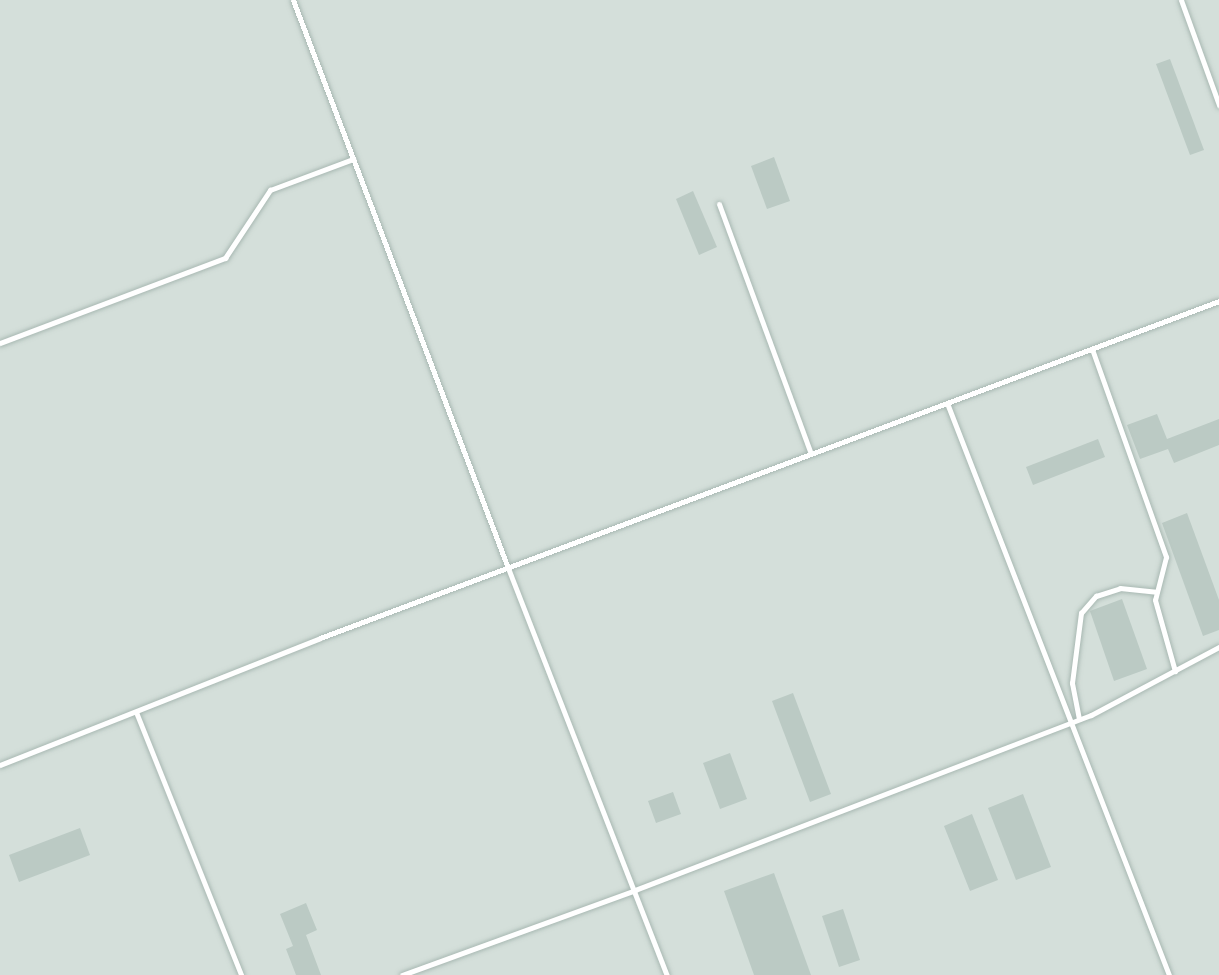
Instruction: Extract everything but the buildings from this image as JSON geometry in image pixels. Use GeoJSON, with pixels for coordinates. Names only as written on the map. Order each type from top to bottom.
{"type":"FeatureCollection","features":[{"type":"Feature","properties":{"kind":"lane"},"geometry":{"type":"LineString","coordinates":[[293,0],[508,568],[667,975]]}},
{"type":"Feature","properties":{"kind":"lane"},"geometry":{"type":"LineString","coordinates":[[1181,0],[1219,105]]}},
{"type":"Feature","properties":{"kind":"lane"},"geometry":{"type":"LineString","coordinates":[[0,343],[225,258],[270,190],[353,159]]}},
{"type":"Feature","properties":{"kind":"lane"},"geometry":{"type":"LineString","coordinates":[[719,204],[811,454]]}},
{"type":"Feature","properties":{"kind":"lane"},"geometry":{"type":"LineString","coordinates":[[0,765],[508,568],[1219,301]]}},
{"type":"Feature","properties":{"kind":"lane"},"geometry":{"type":"LineString","coordinates":[[1092,349],[1166,557],[1155,600],[1175,671]]}},
{"type":"Feature","properties":{"kind":"lane"},"geometry":{"type":"LineString","coordinates":[[947,403],[1068,722],[1169,975]]}},
{"type":"Feature","properties":{"kind":"lane"},"geometry":{"type":"LineString","coordinates":[[1079,719],[1072,682],[1081,613],[1096,596],[1120,588],[1156,592]]}},
{"type":"Feature","properties":{"kind":"lane"},"geometry":{"type":"LineString","coordinates":[[402,975],[635,890],[1079,719],[1219,647]]}},
{"type":"Feature","properties":{"kind":"lane"},"geometry":{"type":"LineString","coordinates":[[136,712],[241,975]]}},
{"type":"Feature","properties":{"kind":"shaded area"},"geometry":{"type":"Polygon","coordinates":[[[0,0],[1219,0],[1219,975],[0,975],[0,0]]]}}]}
